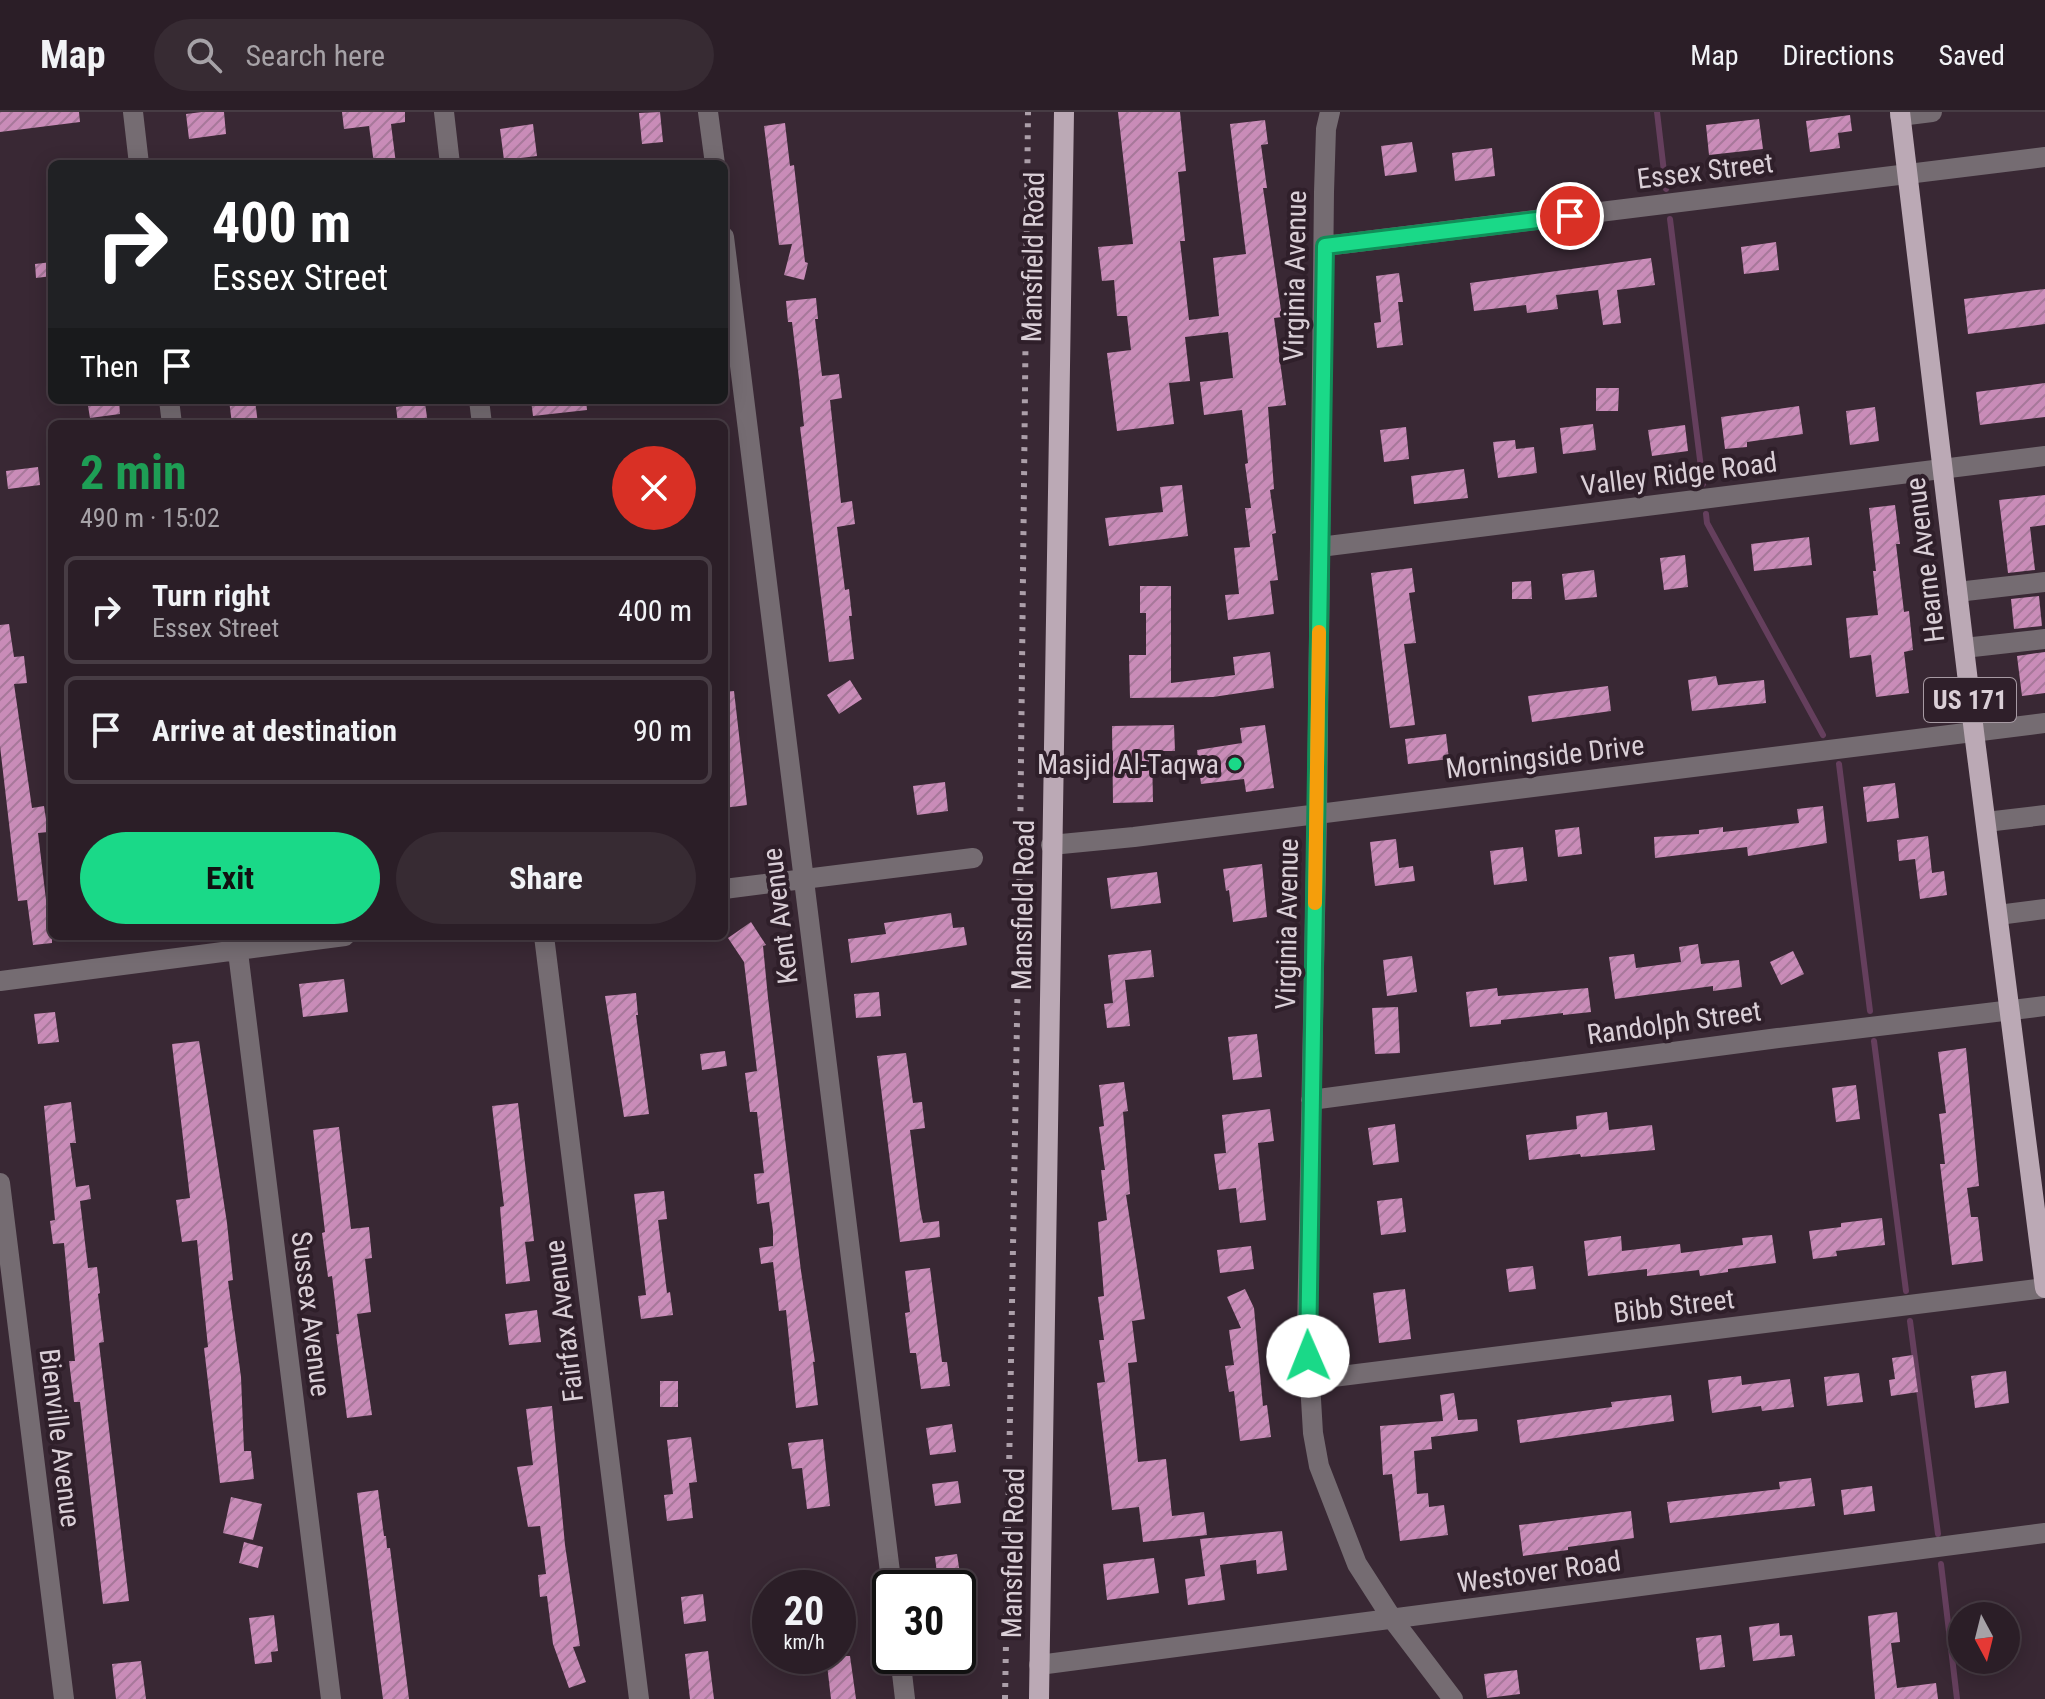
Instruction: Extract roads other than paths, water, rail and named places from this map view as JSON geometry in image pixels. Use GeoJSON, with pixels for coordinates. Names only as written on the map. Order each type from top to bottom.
{"type":"FeatureCollection","features":[{"type":"Feature","properties":{"kind":"main road","name":"Mansfield Road"},"geometry":{"type":"LineString","coordinates":[[1039,1699],[1064,112]]}},
{"type":"Feature","properties":{"kind":"main road","name":"Hearne Avenue"},"geometry":{"type":"LineString","coordinates":[[1900,114],[2045,1288]]}},
{"type":"Feature","properties":{"kind":"street"},"geometry":{"type":"LineString","coordinates":[[133,112],[139,160]]}},
{"type":"Feature","properties":{"kind":"street"},"geometry":{"type":"LineString","coordinates":[[444,112],[450,160]]}},
{"type":"Feature","properties":{"kind":"street"},"geometry":{"type":"LineString","coordinates":[[708,112],[714,160]]}},
{"type":"Feature","properties":{"kind":"street","name":"Virginia Avenue"},"geometry":{"type":"LineString","coordinates":[[1330,112],[1326,129],[1307,1332],[1309,1380],[1315,1444],[1337,1515],[1366,1581],[1453,1699]]}},
{"type":"Feature","properties":{"kind":"street"},"geometry":{"type":"LineString","coordinates":[[1900,114],[1932,112]]}},
{"type":"Feature","properties":{"kind":"street","name":"Essex Street"},"geometry":{"type":"LineString","coordinates":[[1325,246],[2045,157]]}},
{"type":"Feature","properties":{"kind":"street","name":"Kent Avenue"},"geometry":{"type":"LineString","coordinates":[[728,269],[890,1570]]}},
{"type":"Feature","properties":{"kind":"street","name":"Valley Ridge Road"},"geometry":{"type":"LineString","coordinates":[[1320,547],[2045,456]]}},
{"type":"Feature","properties":{"kind":"street"},"geometry":{"type":"LineString","coordinates":[[1957,592],[2045,582]]}},
{"type":"Feature","properties":{"kind":"street"},"geometry":{"type":"LineString","coordinates":[[1964,648],[2045,639]]}},
{"type":"Feature","properties":{"kind":"street","name":"Morningside Drive"},"geometry":{"type":"LineString","coordinates":[[1051,845],[2045,723]]}},
{"type":"Feature","properties":{"kind":"street"},"geometry":{"type":"LineString","coordinates":[[1986,822],[2045,815]]}},
{"type":"Feature","properties":{"kind":"street"},"geometry":{"type":"LineString","coordinates":[[728,888],[973,858]]}},
{"type":"Feature","properties":{"kind":"street"},"geometry":{"type":"LineString","coordinates":[[1998,915],[2045,909]]}},
{"type":"Feature","properties":{"kind":"street"},"geometry":{"type":"LineString","coordinates":[[0,981],[237,943],[283,940]]}},
{"type":"Feature","properties":{"kind":"street","name":"Fairfax Avenue"},"geometry":{"type":"LineString","coordinates":[[544,940],[639,1699]]}},
{"type":"Feature","properties":{"kind":"street","name":"Sussex Avenue"},"geometry":{"type":"LineString","coordinates":[[237,943],[331,1699]]}},
{"type":"Feature","properties":{"kind":"street","name":"Randolph Street"},"geometry":{"type":"LineString","coordinates":[[1311,1100],[2045,1006]]}},
{"type":"Feature","properties":{"kind":"street","name":"Bienville Avenue"},"geometry":{"type":"LineString","coordinates":[[0,1183],[64,1699]]}},
{"type":"Feature","properties":{"kind":"street","name":"Bibb Street"},"geometry":{"type":"LineString","coordinates":[[1309,1380],[2045,1288]]}},
{"type":"Feature","properties":{"kind":"street","name":"Westover Road"},"geometry":{"type":"LineString","coordinates":[[1039,1665],[2045,1533]]}},
{"type":"Feature","properties":{"kind":"street"},"geometry":{"type":"LineString","coordinates":[[902,1674],[905,1699]]}},
{"type":"Feature","properties":{"kind":"waterway"},"geometry":{"type":"LineString","coordinates":[[1657,112],[1666,189]]}},
{"type":"Feature","properties":{"kind":"waterway"},"geometry":{"type":"LineString","coordinates":[[1670,219],[1703,484]]}},
{"type":"Feature","properties":{"kind":"waterway"},"geometry":{"type":"LineString","coordinates":[[1706,514],[1707,523],[1823,735]]}},
{"type":"Feature","properties":{"kind":"waterway"},"geometry":{"type":"LineString","coordinates":[[1839,764],[1870,1011]]}},
{"type":"Feature","properties":{"kind":"waterway"},"geometry":{"type":"LineString","coordinates":[[1874,1041],[1906,1291]]}},
{"type":"Feature","properties":{"kind":"waterway"},"geometry":{"type":"LineString","coordinates":[[1910,1321],[1938,1534]]}},
{"type":"Feature","properties":{"kind":"waterway"},"geometry":{"type":"LineString","coordinates":[[1941,1564],[1957,1699]]}},
{"type":"Feature","properties":{"kind":"railway"},"geometry":{"type":"LineString","coordinates":[[1005,1699],[1020,852],[1028,112]]}},
{"type":"Feature","properties":{"kind":"place","name":"Masjid Al-Taqwa"},"geometry":{"type":"Point","coordinates":[1235,764]}}]}
